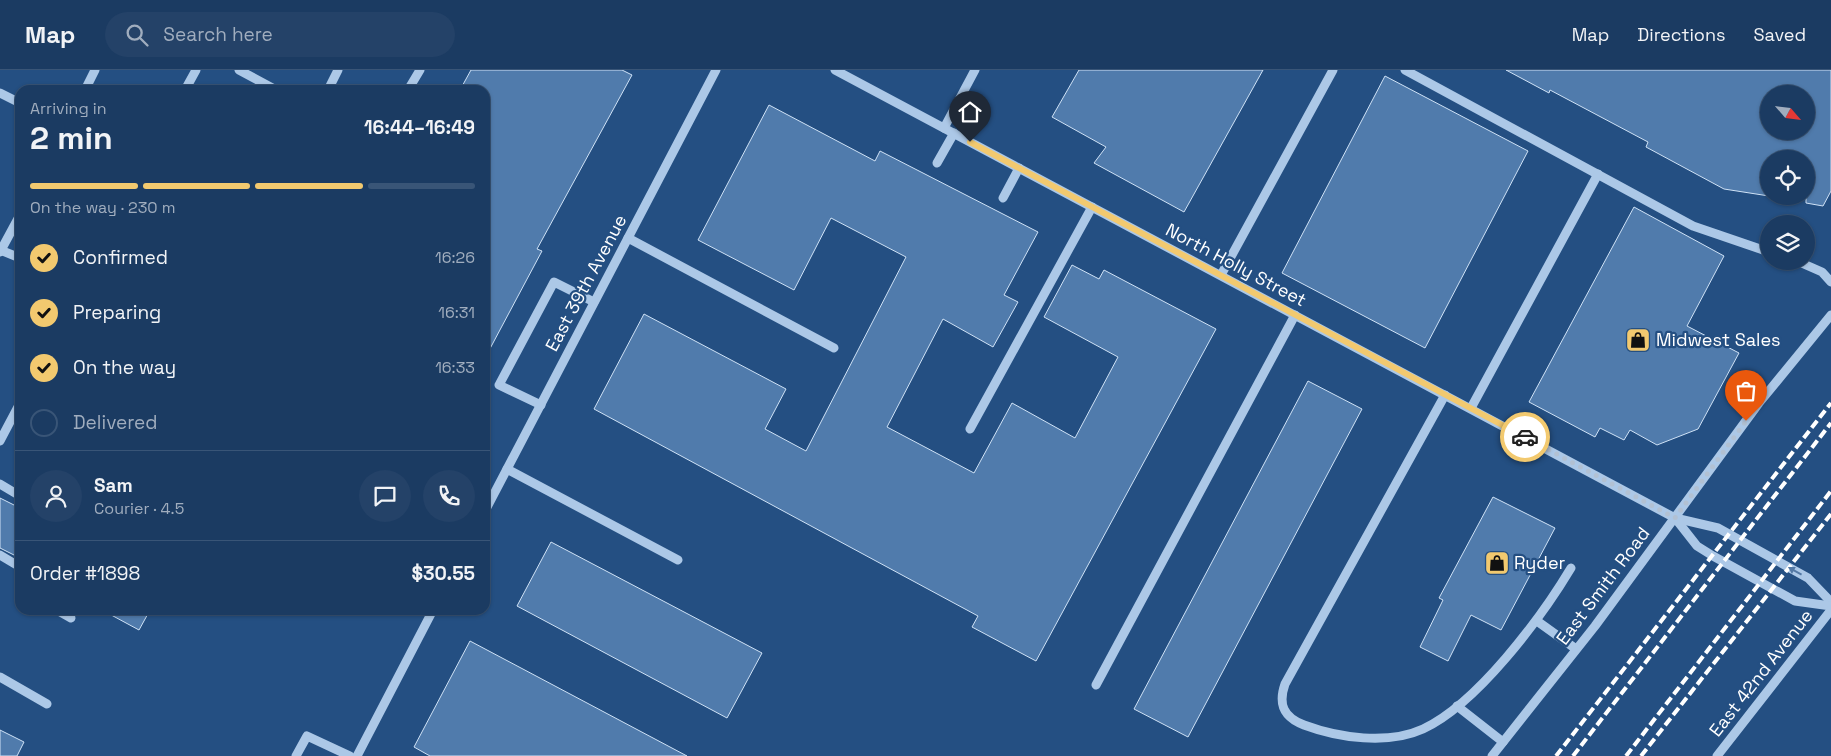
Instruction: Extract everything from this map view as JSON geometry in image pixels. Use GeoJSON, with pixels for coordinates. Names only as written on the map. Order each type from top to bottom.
{"type":"FeatureCollection","features":[{"type":"Feature","properties":{"kind":"street"},"geometry":{"type":"LineString","coordinates":[[88,85],[95,70]]}},
{"type":"Feature","properties":{"kind":"street"},"geometry":{"type":"LineString","coordinates":[[188,85],[196,70]]}},
{"type":"Feature","properties":{"kind":"street"},"geometry":{"type":"LineString","coordinates":[[239,70],[267,85]]}},
{"type":"Feature","properties":{"kind":"street"},"geometry":{"type":"LineString","coordinates":[[330,85],[338,70]]}},
{"type":"Feature","properties":{"kind":"street"},"geometry":{"type":"LineString","coordinates":[[411,85],[420,70]]}},
{"type":"Feature","properties":{"kind":"street","name":"East 39th Avenue"},"geometry":{"type":"LineString","coordinates":[[490,501],[716,70]]}},
{"type":"Feature","properties":{"kind":"street","name":"North Holly Street"},"geometry":{"type":"LineString","coordinates":[[835,70],[1675,518],[1718,528],[1808,578],[1831,604]]}},
{"type":"Feature","properties":{"kind":"street"},"geometry":{"type":"LineString","coordinates":[[944,128],[975,70]]}},
{"type":"Feature","properties":{"kind":"street"},"geometry":{"type":"LineString","coordinates":[[1221,275],[1332,70]]}},
{"type":"Feature","properties":{"kind":"street"},"geometry":{"type":"LineString","coordinates":[[1405,70],[1693,226],[1760,249]]}},
{"type":"Feature","properties":{"kind":"street"},"geometry":{"type":"LineString","coordinates":[[0,93],[15,100]]}},
{"type":"Feature","properties":{"kind":"street"},"geometry":{"type":"LineString","coordinates":[[937,162],[954,133]]}},
{"type":"Feature","properties":{"kind":"street"},"geometry":{"type":"LineString","coordinates":[[1003,198],[1019,168]]}},
{"type":"Feature","properties":{"kind":"street"},"geometry":{"type":"LineString","coordinates":[[1471,408],[1598,174]]}},
{"type":"Feature","properties":{"kind":"street"},"geometry":{"type":"LineString","coordinates":[[970,429],[1092,207]]}},
{"type":"Feature","properties":{"kind":"street"},"geometry":{"type":"LineString","coordinates":[[15,224],[0,251],[15,256]]}},
{"type":"Feature","properties":{"kind":"street"},"geometry":{"type":"LineString","coordinates":[[628,238],[834,348]]}},
{"type":"Feature","properties":{"kind":"street"},"geometry":{"type":"LineString","coordinates":[[1815,269],[1822,272],[1831,282]]}},
{"type":"Feature","properties":{"kind":"street"},"geometry":{"type":"LineString","coordinates":[[540,405],[500,385],[554,282],[594,302]]}},
{"type":"Feature","properties":{"kind":"street"},"geometry":{"type":"LineString","coordinates":[[1096,685],[1295,315]]}},
{"type":"Feature","properties":{"kind":"street","name":"East Smith Road"},"geometry":{"type":"LineString","coordinates":[[1492,756],[1576,649],[1759,403],[1831,315]]}},
{"type":"Feature","properties":{"kind":"street"},"geometry":{"type":"LineString","coordinates":[[1445,395],[1285,684],[1281,704],[1284,712],[1298,723],[1320,731],[1373,739],[1423,729],[1458,706],[1494,670],[1537,621],[1571,568]]}},
{"type":"Feature","properties":{"kind":"street"},"geometry":{"type":"LineString","coordinates":[[0,441],[15,412]]}},
{"type":"Feature","properties":{"kind":"street"},"geometry":{"type":"LineString","coordinates":[[507,469],[678,560]]}},
{"type":"Feature","properties":{"kind":"street"},"geometry":{"type":"LineString","coordinates":[[0,484],[15,493]]}},
{"type":"Feature","properties":{"kind":"street","name":"North Holly Street"},"geometry":{"type":"LineString","coordinates":[[1675,518],[1697,546],[1713,556],[1795,601],[1831,604]]}},
{"type":"Feature","properties":{"kind":"street"},"geometry":{"type":"LineString","coordinates":[[0,556],[15,564]]}},
{"type":"Feature","properties":{"kind":"street","name":"East 42nd Avenue"},"geometry":{"type":"LineString","coordinates":[[1716,756],[1831,610]]}},
{"type":"Feature","properties":{"kind":"street"},"geometry":{"type":"LineString","coordinates":[[66,615],[71,618]]}},
{"type":"Feature","properties":{"kind":"street"},"geometry":{"type":"LineString","coordinates":[[357,756],[430,615]]}},
{"type":"Feature","properties":{"kind":"street"},"geometry":{"type":"LineString","coordinates":[[1537,621],[1576,649]]}},
{"type":"Feature","properties":{"kind":"street"},"geometry":{"type":"LineString","coordinates":[[0,677],[47,704]]}},
{"type":"Feature","properties":{"kind":"street"},"geometry":{"type":"LineString","coordinates":[[1458,706],[1503,742]]}},
{"type":"Feature","properties":{"kind":"street"},"geometry":{"type":"LineString","coordinates":[[296,756],[307,736],[350,756]]}},
{"type":"Feature","properties":{"kind":"building"},"geometry":{"type":"Polygon","coordinates":[[[471,70],[622,70],[632,75],[537,249],[542,251],[490,349],[490,85],[463,85],[471,70]]]}},
{"type":"Feature","properties":{"kind":"building"},"geometry":{"type":"Polygon","coordinates":[[[1079,70],[1263,70],[1184,212],[1094,163],[1106,147],[1052,117],[1079,70]]]}},
{"type":"Feature","properties":{"kind":"building"},"geometry":{"type":"Polygon","coordinates":[[[1506,70],[1831,70],[1831,191],[1823,206],[1815,205],[1815,150],[1760,150],[1760,195],[1724,189],[1646,147],[1648,142],[1550,90],[1549,93],[1506,70]]]}},
{"type":"Feature","properties":{"kind":"building"},"geometry":{"type":"Polygon","coordinates":[[[1385,76],[1528,151],[1425,348],[1282,273],[1385,76]]]}},
{"type":"Feature","properties":{"kind":"building"},"geometry":{"type":"Polygon","coordinates":[[[769,105],[875,161],[880,151],[1038,232],[1004,295],[1018,302],[993,347],[943,319],[887,427],[974,473],[1012,403],[1075,438],[1118,357],[1044,317],[1072,265],[1099,279],[1104,270],[1216,329],[1036,661],[972,627],[978,616],[594,409],[644,314],[786,389],[765,429],[806,451],[906,257],[831,218],[794,290],[698,240],[769,105]]]}},
{"type":"Feature","properties":{"kind":"building","name":"Midwest Sales"},"geometry":{"type":"Polygon","coordinates":[[[1634,207],[1724,256],[1687,326],[1739,353],[1698,429],[1657,445],[1630,430],[1624,440],[1600,428],[1595,437],[1529,402],[1634,207]]]}},
{"type":"Feature","properties":{"kind":"building"},"geometry":{"type":"Polygon","coordinates":[[[1308,381],[1362,409],[1188,737],[1134,709],[1308,381]]]}},
{"type":"Feature","properties":{"kind":"building","name":"Ryder"},"geometry":{"type":"Polygon","coordinates":[[[1493,497],[1555,528],[1501,630],[1471,615],[1448,661],[1420,647],[1443,600],[1439,598],[1493,497]]]}},
{"type":"Feature","properties":{"kind":"building"},"geometry":{"type":"Polygon","coordinates":[[[0,498],[15,506],[15,556],[0,548],[0,498]]]}},
{"type":"Feature","properties":{"kind":"building"},"geometry":{"type":"Polygon","coordinates":[[[551,542],[762,653],[727,718],[517,606],[551,542]]]}},
{"type":"Feature","properties":{"kind":"building"},"geometry":{"type":"Polygon","coordinates":[[[111,615],[147,615],[139,630],[111,615]]]}},
{"type":"Feature","properties":{"kind":"building"},"geometry":{"type":"Polygon","coordinates":[[[470,641],[687,756],[430,756],[414,747],[470,641]]]}},
{"type":"Feature","properties":{"kind":"building"},"geometry":{"type":"Polygon","coordinates":[[[0,730],[24,742],[17,756],[0,756],[0,730]]]}},
{"type":"Feature","properties":{"kind":"railway"},"geometry":{"type":"LineString","coordinates":[[1556,756],[1831,403]]}},
{"type":"Feature","properties":{"kind":"railway"},"geometry":{"type":"LineString","coordinates":[[1573,756],[1831,423]]}},
{"type":"Feature","properties":{"kind":"railway"},"geometry":{"type":"LineString","coordinates":[[1626,756],[1831,491]]}},
{"type":"Feature","properties":{"kind":"railway"},"geometry":{"type":"LineString","coordinates":[[1641,756],[1831,514]]}},
{"type":"Feature","properties":{"kind":"way so far"},"geometry":{"type":"LineString","coordinates":[[1525,437],[1675,518],[1746,421]]}},
{"type":"Feature","properties":{"kind":"place","name":"Midwest Sales"},"geometry":{"type":"Point","coordinates":[1638,340]}},
{"type":"Feature","properties":{"kind":"place","name":"Ryder"},"geometry":{"type":"Point","coordinates":[1497,563]}},
{"type":"Feature","properties":{"kind":"route"},"geometry":{"type":"LineString","coordinates":[[970,142],[1525,437]]}}]}
